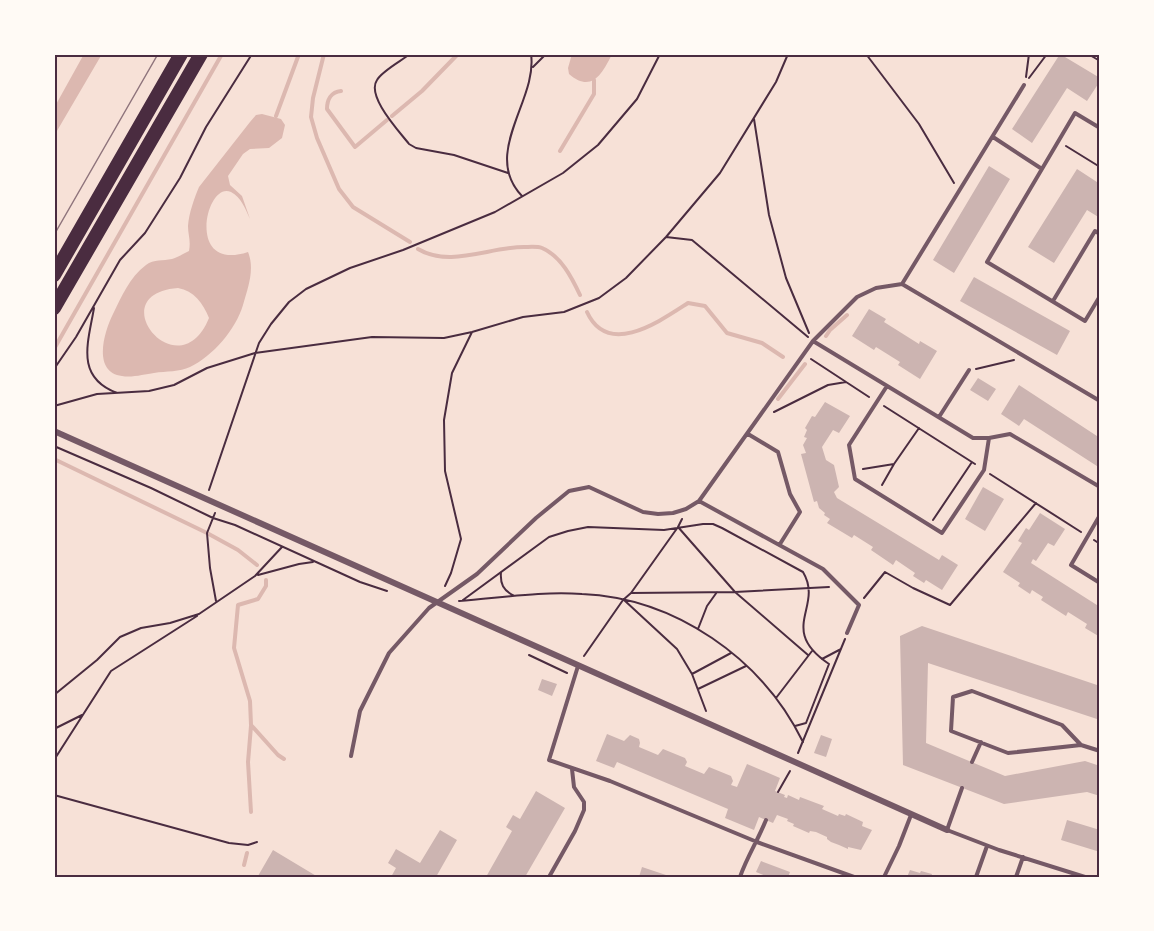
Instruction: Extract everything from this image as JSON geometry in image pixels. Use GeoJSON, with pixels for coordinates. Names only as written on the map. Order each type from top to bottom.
{"type":"FeatureCollection","features":[{"type":"Feature","properties":{"kind":"main road"},"geometry":{"type":"LineString","coordinates":[[54,275],[181,54]]}},
{"type":"Feature","properties":{"kind":"main road"},"geometry":{"type":"LineString","coordinates":[[54,308],[201,54]]}},
{"type":"Feature","properties":{"kind":"street"},"geometry":{"type":"LineString","coordinates":[[54,431],[947,830]]}},
{"type":"Feature","properties":{"kind":"lane"},"geometry":{"type":"LineString","coordinates":[[902,284],[1024,85]]}},
{"type":"Feature","properties":{"kind":"lane"},"geometry":{"type":"LineString","coordinates":[[1100,128],[1075,113],[987,262],[1085,321],[1100,296]]}},
{"type":"Feature","properties":{"kind":"lane"},"geometry":{"type":"LineString","coordinates":[[993,136],[1042,169]]}},
{"type":"Feature","properties":{"kind":"lane"},"geometry":{"type":"LineString","coordinates":[[1053,301],[1095,231],[1100,234]]}},
{"type":"Feature","properties":{"kind":"lane"},"geometry":{"type":"LineString","coordinates":[[351,756],[360,711],[389,653],[429,608],[477,574],[536,518],[569,491],[589,487],[643,512],[674,513],[699,501],[813,341],[857,297],[876,288],[902,284],[1100,401]]}},
{"type":"Feature","properties":{"kind":"lane"},"geometry":{"type":"LineString","coordinates":[[813,341],[973,438],[1011,434],[1100,487]]}},
{"type":"Feature","properties":{"kind":"lane"},"geometry":{"type":"LineString","coordinates":[[939,417],[969,370]]}},
{"type":"Feature","properties":{"kind":"lane"},"geometry":{"type":"LineString","coordinates":[[887,386],[849,445],[855,479],[942,533],[984,470],[989,438]]}},
{"type":"Feature","properties":{"kind":"lane"},"geometry":{"type":"LineString","coordinates":[[748,434],[778,452],[790,494],[800,512],[780,544]]}},
{"type":"Feature","properties":{"kind":"lane"},"geometry":{"type":"LineString","coordinates":[[699,501],[823,569],[859,605],[847,633]]}},
{"type":"Feature","properties":{"kind":"lane"},"geometry":{"type":"LineString","coordinates":[[1100,515],[1071,565],[1100,583]]}},
{"type":"Feature","properties":{"kind":"lane"},"geometry":{"type":"LineString","coordinates":[[578,666],[549,760],[610,781],[757,842],[854,877]]}},
{"type":"Feature","properties":{"kind":"lane"},"geometry":{"type":"LineString","coordinates":[[1082,745],[1062,725],[972,691],[953,697],[951,731],[1008,753],[1082,745],[1100,751]]}},
{"type":"Feature","properties":{"kind":"lane"},"geometry":{"type":"LineString","coordinates":[[972,762],[981,742]]}},
{"type":"Feature","properties":{"kind":"lane"},"geometry":{"type":"LineString","coordinates":[[549,877],[584,810],[584,802],[574,786],[572,769]]}},
{"type":"Feature","properties":{"kind":"lane"},"geometry":{"type":"LineString","coordinates":[[962,788],[947,830],[987,846],[1085,877]]}},
{"type":"Feature","properties":{"kind":"lane"},"geometry":{"type":"LineString","coordinates":[[884,877],[911,815]]}},
{"type":"Feature","properties":{"kind":"lane"},"geometry":{"type":"LineString","coordinates":[[740,877],[766,820]]}},
{"type":"Feature","properties":{"kind":"lane"},"geometry":{"type":"LineString","coordinates":[[976,877],[987,846]]}},
{"type":"Feature","properties":{"kind":"lane"},"geometry":{"type":"LineString","coordinates":[[1016,877],[1023,857]]}},
{"type":"Feature","properties":{"kind":"path"},"geometry":{"type":"LineString","coordinates":[[54,369],[76,337],[120,260],[145,233],[180,178],[206,127],[252,54]]}},
{"type":"Feature","properties":{"kind":"path"},"geometry":{"type":"LineString","coordinates":[[410,54],[382,75],[376,81],[375,86],[376,98],[409,144],[416,148],[454,155],[508,173]]}},
{"type":"Feature","properties":{"kind":"path"},"geometry":{"type":"LineString","coordinates":[[531,54],[533,67]]}},
{"type":"Feature","properties":{"kind":"path"},"geometry":{"type":"LineString","coordinates":[[522,196],[513,186],[508,173],[509,144],[533,67],[546,54]]}},
{"type":"Feature","properties":{"kind":"path"},"geometry":{"type":"LineString","coordinates":[[205,499],[255,354],[271,324],[289,302],[306,289],[350,268],[477,220],[562,173],[597,145],[637,99],[660,54]]}},
{"type":"Feature","properties":{"kind":"path"},"geometry":{"type":"LineString","coordinates":[[54,406],[97,394],[149,391],[174,385],[207,368],[255,354],[372,337],[444,338],[523,317],[564,312],[599,298],[626,278],[666,237],[720,173],[776,82],[788,54]]}},
{"type":"Feature","properties":{"kind":"path"},"geometry":{"type":"LineString","coordinates":[[866,54],[919,124],[959,190]]}},
{"type":"Feature","properties":{"kind":"path"},"geometry":{"type":"LineString","coordinates":[[1024,85],[1029,54]]}},
{"type":"Feature","properties":{"kind":"path"},"geometry":{"type":"LineString","coordinates":[[1024,85],[1047,54]]}},
{"type":"Feature","properties":{"kind":"path"},"geometry":{"type":"LineString","coordinates":[[1088,54],[1100,61]]}},
{"type":"Feature","properties":{"kind":"path"},"geometry":{"type":"LineString","coordinates":[[754,119],[774,236],[786,278],[813,341]]}},
{"type":"Feature","properties":{"kind":"path"},"geometry":{"type":"LineString","coordinates":[[1058,142],[1100,167]]}},
{"type":"Feature","properties":{"kind":"path"},"geometry":{"type":"LineString","coordinates":[[666,237],[693,240],[813,341]]}},
{"type":"Feature","properties":{"kind":"path"},"geometry":{"type":"LineString","coordinates":[[94,305],[86,358],[94,377],[103,387],[119,394]]}},
{"type":"Feature","properties":{"kind":"path"},"geometry":{"type":"LineString","coordinates":[[472,332],[452,373],[444,420],[445,471],[461,539],[451,573],[437,601],[584,594],[630,600],[673,615],[698,629],[731,653],[761,680],[795,726],[803,742]]}},
{"type":"Feature","properties":{"kind":"path"},"geometry":{"type":"LineString","coordinates":[[803,354],[1088,536]]}},
{"type":"Feature","properties":{"kind":"path"},"geometry":{"type":"LineString","coordinates":[[969,370],[1026,357]]}},
{"type":"Feature","properties":{"kind":"path"},"geometry":{"type":"LineString","coordinates":[[758,420],[828,385],[846,382]]}},
{"type":"Feature","properties":{"kind":"path"},"geometry":{"type":"LineString","coordinates":[[877,493],[919,428]]}},
{"type":"Feature","properties":{"kind":"path"},"geometry":{"type":"LineString","coordinates":[[54,446],[213,518],[235,525],[360,582],[393,594]]}},
{"type":"Feature","properties":{"kind":"path"},"geometry":{"type":"LineString","coordinates":[[929,525],[972,462]]}},
{"type":"Feature","properties":{"kind":"path"},"geometry":{"type":"LineString","coordinates":[[853,471],[894,464]]}},
{"type":"Feature","properties":{"kind":"path"},"geometry":{"type":"LineString","coordinates":[[859,605],[885,572],[950,605],[1036,503]]}},
{"type":"Feature","properties":{"kind":"path"},"geometry":{"type":"LineString","coordinates":[[216,603],[207,533],[218,505]]}},
{"type":"Feature","properties":{"kind":"path"},"geometry":{"type":"LineString","coordinates":[[578,666],[623,600],[631,593],[678,527],[686,509]]}},
{"type":"Feature","properties":{"kind":"path"},"geometry":{"type":"LineString","coordinates":[[460,601],[549,537],[568,531],[588,527],[664,530],[713,524],[803,572],[810,588],[803,625],[805,638],[812,651],[830,663],[806,723],[795,726]]}},
{"type":"Feature","properties":{"kind":"path"},"geometry":{"type":"LineString","coordinates":[[678,527],[735,592],[808,655]]}},
{"type":"Feature","properties":{"kind":"path"},"geometry":{"type":"LineString","coordinates":[[54,760],[111,671],[255,576],[282,547]]}},
{"type":"Feature","properties":{"kind":"path"},"geometry":{"type":"LineString","coordinates":[[255,576],[315,562]]}},
{"type":"Feature","properties":{"kind":"path"},"geometry":{"type":"LineString","coordinates":[[501,572],[501,585],[506,592],[514,596]]}},
{"type":"Feature","properties":{"kind":"path"},"geometry":{"type":"LineString","coordinates":[[631,593],[735,592],[840,586]]}},
{"type":"Feature","properties":{"kind":"path"},"geometry":{"type":"LineString","coordinates":[[698,629],[707,606],[717,592]]}},
{"type":"Feature","properties":{"kind":"path"},"geometry":{"type":"LineString","coordinates":[[623,600],[677,649],[692,674],[706,711]]}},
{"type":"Feature","properties":{"kind":"path"},"geometry":{"type":"LineString","coordinates":[[54,695],[97,660],[120,637],[141,628],[170,623],[199,614]]}},
{"type":"Feature","properties":{"kind":"path"},"geometry":{"type":"LineString","coordinates":[[796,759],[847,633]]}},
{"type":"Feature","properties":{"kind":"path"},"geometry":{"type":"LineString","coordinates":[[822,659],[841,649]]}},
{"type":"Feature","properties":{"kind":"path"},"geometry":{"type":"LineString","coordinates":[[776,698],[812,651]]}},
{"type":"Feature","properties":{"kind":"path"},"geometry":{"type":"LineString","coordinates":[[692,674],[731,653]]}},
{"type":"Feature","properties":{"kind":"path"},"geometry":{"type":"LineString","coordinates":[[540,660],[575,676]]}},
{"type":"Feature","properties":{"kind":"path"},"geometry":{"type":"LineString","coordinates":[[698,689],[746,666]]}},
{"type":"Feature","properties":{"kind":"path"},"geometry":{"type":"LineString","coordinates":[[54,729],[82,715]]}},
{"type":"Feature","properties":{"kind":"path"},"geometry":{"type":"LineString","coordinates":[[778,792],[792,768]]}},
{"type":"Feature","properties":{"kind":"path"},"geometry":{"type":"LineString","coordinates":[[54,795],[229,843],[257,843]]}},
{"type":"Feature","properties":{"kind":"shaded area"},"geometry":{"type":"Polygon","coordinates":[[[84,54],[102,54],[54,136],[54,108],[84,54]]]}},
{"type":"Feature","properties":{"kind":"shaded area"},"geometry":{"type":"Polygon","coordinates":[[[572,54],[612,54],[600,75],[590,82],[584,82],[569,74],[568,68],[572,54]]]}},
{"type":"Feature","properties":{"kind":"shaded area"},"geometry":{"type":"Polygon","coordinates":[[[262,114],[281,119],[285,125],[282,138],[269,148],[250,149],[243,154],[228,176],[230,185],[242,196],[250,219],[238,197],[231,192],[222,192],[214,199],[206,225],[208,239],[215,250],[228,255],[248,252],[251,272],[240,314],[215,349],[186,369],[130,377],[113,373],[107,367],[104,359],[104,340],[130,281],[149,263],[172,259],[189,251],[189,221],[199,187],[256,115],[262,114]],[[178,288],[155,294],[145,306],[145,320],[153,333],[165,343],[180,345],[196,338],[209,318],[197,298],[178,288]]]}},
{"type":"Feature","properties":{"kind":"building"},"geometry":{"type":"Polygon","coordinates":[[[1060,54],[1100,78],[1100,81],[1087,101],[1067,88],[1032,143],[1012,129],[1060,54]]]}},
{"type":"Feature","properties":{"kind":"building"},"geometry":{"type":"Polygon","coordinates":[[[989,166],[1010,179],[954,273],[933,260],[989,166]]]}},
{"type":"Feature","properties":{"kind":"building"},"geometry":{"type":"Polygon","coordinates":[[[1077,169],[1100,184],[1100,218],[1087,210],[1054,263],[1028,247],[1077,169]]]}},
{"type":"Feature","properties":{"kind":"building"},"geometry":{"type":"Polygon","coordinates":[[[974,277],[1070,331],[1057,355],[960,301],[974,277]]]}},
{"type":"Feature","properties":{"kind":"building"},"geometry":{"type":"Polygon","coordinates":[[[869,309],[886,319],[884,322],[919,344],[920,341],[937,351],[920,379],[898,365],[900,362],[876,347],[874,350],[852,336],[869,309]]]}},
{"type":"Feature","properties":{"kind":"building"},"geometry":{"type":"Polygon","coordinates":[[[978,378],[996,389],[988,401],[970,390],[978,378]]]}},
{"type":"Feature","properties":{"kind":"building"},"geometry":{"type":"Polygon","coordinates":[[[1019,385],[1100,438],[1100,468],[1024,419],[1019,426],[1001,414],[1019,385]]]}},
{"type":"Feature","properties":{"kind":"building"},"geometry":{"type":"Polygon","coordinates":[[[825,402],[850,416],[839,433],[833,430],[822,447],[826,460],[834,465],[839,487],[834,492],[837,498],[939,560],[942,555],[958,565],[942,590],[926,580],[924,583],[913,576],[915,573],[896,560],[893,565],[871,550],[873,547],[854,535],[852,538],[827,523],[830,519],[824,515],[817,501],[814,502],[801,454],[806,453],[803,445],[807,438],[804,437],[807,430],[805,428],[825,402]]]}},
{"type":"Feature","properties":{"kind":"building"},"geometry":{"type":"Polygon","coordinates":[[[983,487],[1004,499],[985,531],[965,519],[983,487]]]}},
{"type":"Feature","properties":{"kind":"building"},"geometry":{"type":"Polygon","coordinates":[[[1040,513],[1065,529],[1054,546],[1048,543],[1036,561],[1033,559],[1031,563],[1100,607],[1100,637],[1085,628],[1087,624],[1068,612],[1066,616],[1041,600],[1043,597],[1032,590],[1030,594],[1018,586],[1020,583],[1003,572],[1022,543],[1018,541],[1026,528],[1029,530],[1040,513]]]}},
{"type":"Feature","properties":{"kind":"building"},"geometry":{"type":"Polygon","coordinates":[[[922,626],[1100,686],[1100,720],[928,663],[926,743],[1005,776],[1085,761],[1100,766],[1100,796],[1087,792],[1004,804],[903,765],[900,636],[922,626]]]}},
{"type":"Feature","properties":{"kind":"building"},"geometry":{"type":"Polygon","coordinates":[[[542,679],[557,684],[552,696],[538,690],[542,679]]]}},
{"type":"Feature","properties":{"kind":"building"},"geometry":{"type":"Polygon","coordinates":[[[607,734],[624,741],[630,735],[639,739],[639,747],[658,755],[663,749],[685,758],[687,762],[685,766],[704,774],[709,767],[731,776],[733,781],[731,785],[737,787],[747,764],[780,778],[775,791],[785,795],[784,797],[787,798],[788,795],[799,800],[800,797],[824,806],[822,809],[838,816],[846,814],[863,822],[862,826],[872,830],[861,850],[848,847],[848,849],[816,832],[810,831],[809,833],[793,826],[794,824],[787,821],[788,819],[777,815],[773,823],[759,817],[754,830],[725,818],[728,809],[617,762],[614,768],[596,761],[607,734]]]}},
{"type":"Feature","properties":{"kind":"building"},"geometry":{"type":"Polygon","coordinates":[[[821,735],[832,739],[826,757],[814,753],[821,735]]]}},
{"type":"Feature","properties":{"kind":"building"},"geometry":{"type":"Polygon","coordinates":[[[536,791],[565,808],[525,877],[486,877],[512,831],[506,827],[513,815],[520,819],[536,791]]]}},
{"type":"Feature","properties":{"kind":"building"},"geometry":{"type":"Polygon","coordinates":[[[1067,820],[1100,830],[1100,852],[1061,840],[1067,820]]]}},
{"type":"Feature","properties":{"kind":"building"},"geometry":{"type":"Polygon","coordinates":[[[440,830],[457,840],[436,877],[391,877],[396,868],[388,863],[396,849],[420,863],[440,830]]]}},
{"type":"Feature","properties":{"kind":"building"},"geometry":{"type":"Polygon","coordinates":[[[273,850],[318,877],[258,876],[273,850]]]}},
{"type":"Feature","properties":{"kind":"building"},"geometry":{"type":"Polygon","coordinates":[[[761,861],[790,872],[788,877],[768,877],[756,872],[761,861]]]}},
{"type":"Feature","properties":{"kind":"building"},"geometry":{"type":"Polygon","coordinates":[[[642,867],[672,877],[639,877],[642,867]]]}},
{"type":"Feature","properties":{"kind":"building"},"geometry":{"type":"Polygon","coordinates":[[[910,870],[932,874],[931,877],[907,877],[910,870]]]}},
{"type":"Feature","properties":{"kind":"waterway"},"geometry":{"type":"LineString","coordinates":[[54,349],[222,54]]}},
{"type":"Feature","properties":{"kind":"waterway"},"geometry":{"type":"LineString","coordinates":[[276,116],[299,54]]}},
{"type":"Feature","properties":{"kind":"waterway"},"geometry":{"type":"LineString","coordinates":[[324,54],[313,98],[311,117],[317,138],[339,189],[353,207],[410,242]]}},
{"type":"Feature","properties":{"kind":"waterway"},"geometry":{"type":"LineString","coordinates":[[392,116],[422,91],[458,54]]}},
{"type":"Feature","properties":{"kind":"waterway"},"geometry":{"type":"LineString","coordinates":[[560,151],[594,94],[594,80]]}},
{"type":"Feature","properties":{"kind":"waterway"},"geometry":{"type":"LineString","coordinates":[[341,91],[330,97],[327,109],[355,147],[387,120]]}},
{"type":"Feature","properties":{"kind":"waterway"},"geometry":{"type":"LineString","coordinates":[[418,249],[443,257],[456,257],[511,248],[540,247],[555,256],[580,295]]}},
{"type":"Feature","properties":{"kind":"waterway"},"geometry":{"type":"LineString","coordinates":[[587,312],[596,326],[608,333],[621,334],[635,332],[649,326],[688,303],[705,306],[727,333],[762,343],[783,357]]}},
{"type":"Feature","properties":{"kind":"waterway"},"geometry":{"type":"LineString","coordinates":[[826,336],[847,315]]}},
{"type":"Feature","properties":{"kind":"waterway"},"geometry":{"type":"LineString","coordinates":[[778,399],[805,364]]}},
{"type":"Feature","properties":{"kind":"waterway"},"geometry":{"type":"LineString","coordinates":[[54,459],[207,533],[238,550],[257,565]]}},
{"type":"Feature","properties":{"kind":"waterway"},"geometry":{"type":"LineString","coordinates":[[266,580],[266,586],[258,599],[238,605],[234,648],[250,701],[251,725],[284,759]]}},
{"type":"Feature","properties":{"kind":"waterway"},"geometry":{"type":"LineString","coordinates":[[251,726],[248,762],[251,812]]}},
{"type":"Feature","properties":{"kind":"waterway"},"geometry":{"type":"LineString","coordinates":[[244,865],[247,853]]}},
{"type":"Feature","properties":{"kind":"tram line"},"geometry":{"type":"LineString","coordinates":[[54,235],[158,54]]}}]}
